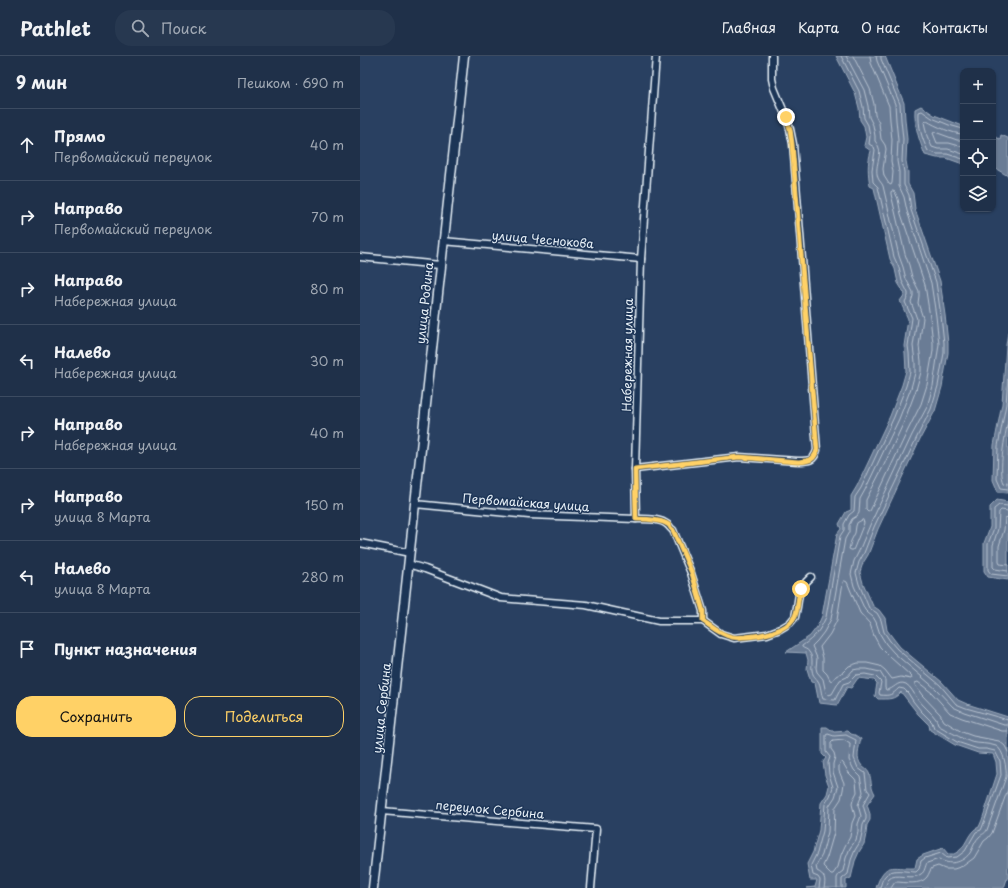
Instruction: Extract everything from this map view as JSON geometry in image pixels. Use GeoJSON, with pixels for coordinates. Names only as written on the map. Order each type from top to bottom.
{"type":"FeatureCollection","features":[{"type":"Feature","properties":{"kind":"street","name":"улица Родина"},"geometry":{"type":"LineString","coordinates":[[410,553],[440,265],[464,56]]}},
{"type":"Feature","properties":{"kind":"street","name":"Набережная улица"},"geometry":{"type":"LineString","coordinates":[[636,519],[635,469],[641,260],[656,56]]}},
{"type":"Feature","properties":{"kind":"street"},"geometry":{"type":"LineString","coordinates":[[635,469],[739,457],[798,462],[812,459],[817,450],[792,144],[788,123],[774,88],[772,78],[772,56]]}},
{"type":"Feature","properties":{"kind":"street","name":"улица Чеснокова"},"geometry":{"type":"LineString","coordinates":[[443,241],[641,260]]}},
{"type":"Feature","properties":{"kind":"street"},"geometry":{"type":"LineString","coordinates":[[360,257],[440,265]]}},
{"type":"Feature","properties":{"kind":"street","name":"Первомайская улица"},"geometry":{"type":"LineString","coordinates":[[415,504],[529,515],[636,519]]}},
{"type":"Feature","properties":{"kind":"street"},"geometry":{"type":"LineString","coordinates":[[636,519],[663,522],[673,530],[692,573],[703,611],[703,621]]}},
{"type":"Feature","properties":{"kind":"street"},"geometry":{"type":"LineString","coordinates":[[360,544],[410,553]]}},
{"type":"Feature","properties":{"kind":"street","name":"улица Сербина"},"geometry":{"type":"LineString","coordinates":[[373,888],[410,553]]}},
{"type":"Feature","properties":{"kind":"street"},"geometry":{"type":"LineString","coordinates":[[408,564],[501,598],[586,605],[659,621],[703,621],[721,634],[734,638],[767,634],[790,623],[795,617],[799,594],[811,577]]}},
{"type":"Feature","properties":{"kind":"street","name":"переулок Сербина"},"geometry":{"type":"LineString","coordinates":[[382,811],[596,828],[591,888]]}},
{"type":"Feature","properties":{"kind":"water"},"geometry":{"type":"Polygon","coordinates":[[[836,56],[885,56],[904,103],[907,139],[906,161],[908,184],[913,193],[915,209],[940,281],[948,343],[948,353],[942,387],[935,411],[920,439],[878,529],[860,572],[873,606],[879,610],[885,618],[887,630],[900,647],[942,682],[958,700],[1008,717],[1008,876],[1004,888],[876,888],[883,873],[890,868],[915,868],[917,859],[923,855],[943,848],[948,854],[954,854],[962,848],[972,832],[979,827],[982,820],[997,774],[996,762],[993,754],[978,753],[955,745],[930,730],[929,725],[918,714],[901,692],[894,698],[878,699],[875,696],[877,683],[874,680],[858,678],[851,688],[847,687],[837,705],[819,703],[815,683],[811,682],[807,669],[808,660],[806,653],[786,652],[810,636],[817,627],[822,616],[837,534],[841,529],[839,524],[846,512],[851,510],[851,496],[890,416],[906,371],[904,346],[908,319],[900,301],[905,294],[898,283],[895,269],[890,259],[874,188],[870,186],[868,168],[871,151],[864,146],[866,137],[864,126],[860,120],[859,108],[855,93],[836,56]]]}},
{"type":"Feature","properties":{"kind":"water"},"geometry":{"type":"Polygon","coordinates":[[[921,106],[934,115],[960,125],[960,163],[946,158],[937,158],[925,155],[916,127],[915,109],[921,106]]]}},
{"type":"Feature","properties":{"kind":"water"},"geometry":{"type":"Polygon","coordinates":[[[1001,135],[1008,138],[1008,176],[996,169],[996,137],[1000,139],[1001,135]]]}},
{"type":"Feature","properties":{"kind":"water"},"geometry":{"type":"Polygon","coordinates":[[[1008,332],[1008,493],[998,492],[993,480],[994,445],[1002,404],[1008,332]]]}},
{"type":"Feature","properties":{"kind":"water"},"geometry":{"type":"Polygon","coordinates":[[[997,500],[1008,502],[1008,580],[988,577],[984,571],[984,543],[990,527],[990,507],[997,500]]]}},
{"type":"Feature","properties":{"kind":"water"},"geometry":{"type":"Polygon","coordinates":[[[822,727],[827,727],[834,732],[848,731],[861,739],[858,753],[859,760],[862,766],[869,773],[872,788],[875,794],[867,805],[870,820],[867,825],[864,844],[855,861],[851,878],[846,880],[846,888],[806,888],[815,887],[817,880],[810,880],[807,864],[813,852],[819,830],[821,803],[827,794],[829,786],[825,775],[823,762],[826,758],[822,754],[822,727]]]}},
{"type":"Feature","properties":{"kind":"route"},"geometry":{"type":"LineString","coordinates":[[786,117],[790,129],[792,144],[817,450],[812,459],[798,462],[739,457],[635,469],[636,519],[663,522],[673,530],[692,573],[703,611],[703,621],[721,634],[734,638],[767,634],[780,629],[790,623],[795,617],[801,589]]}}]}
